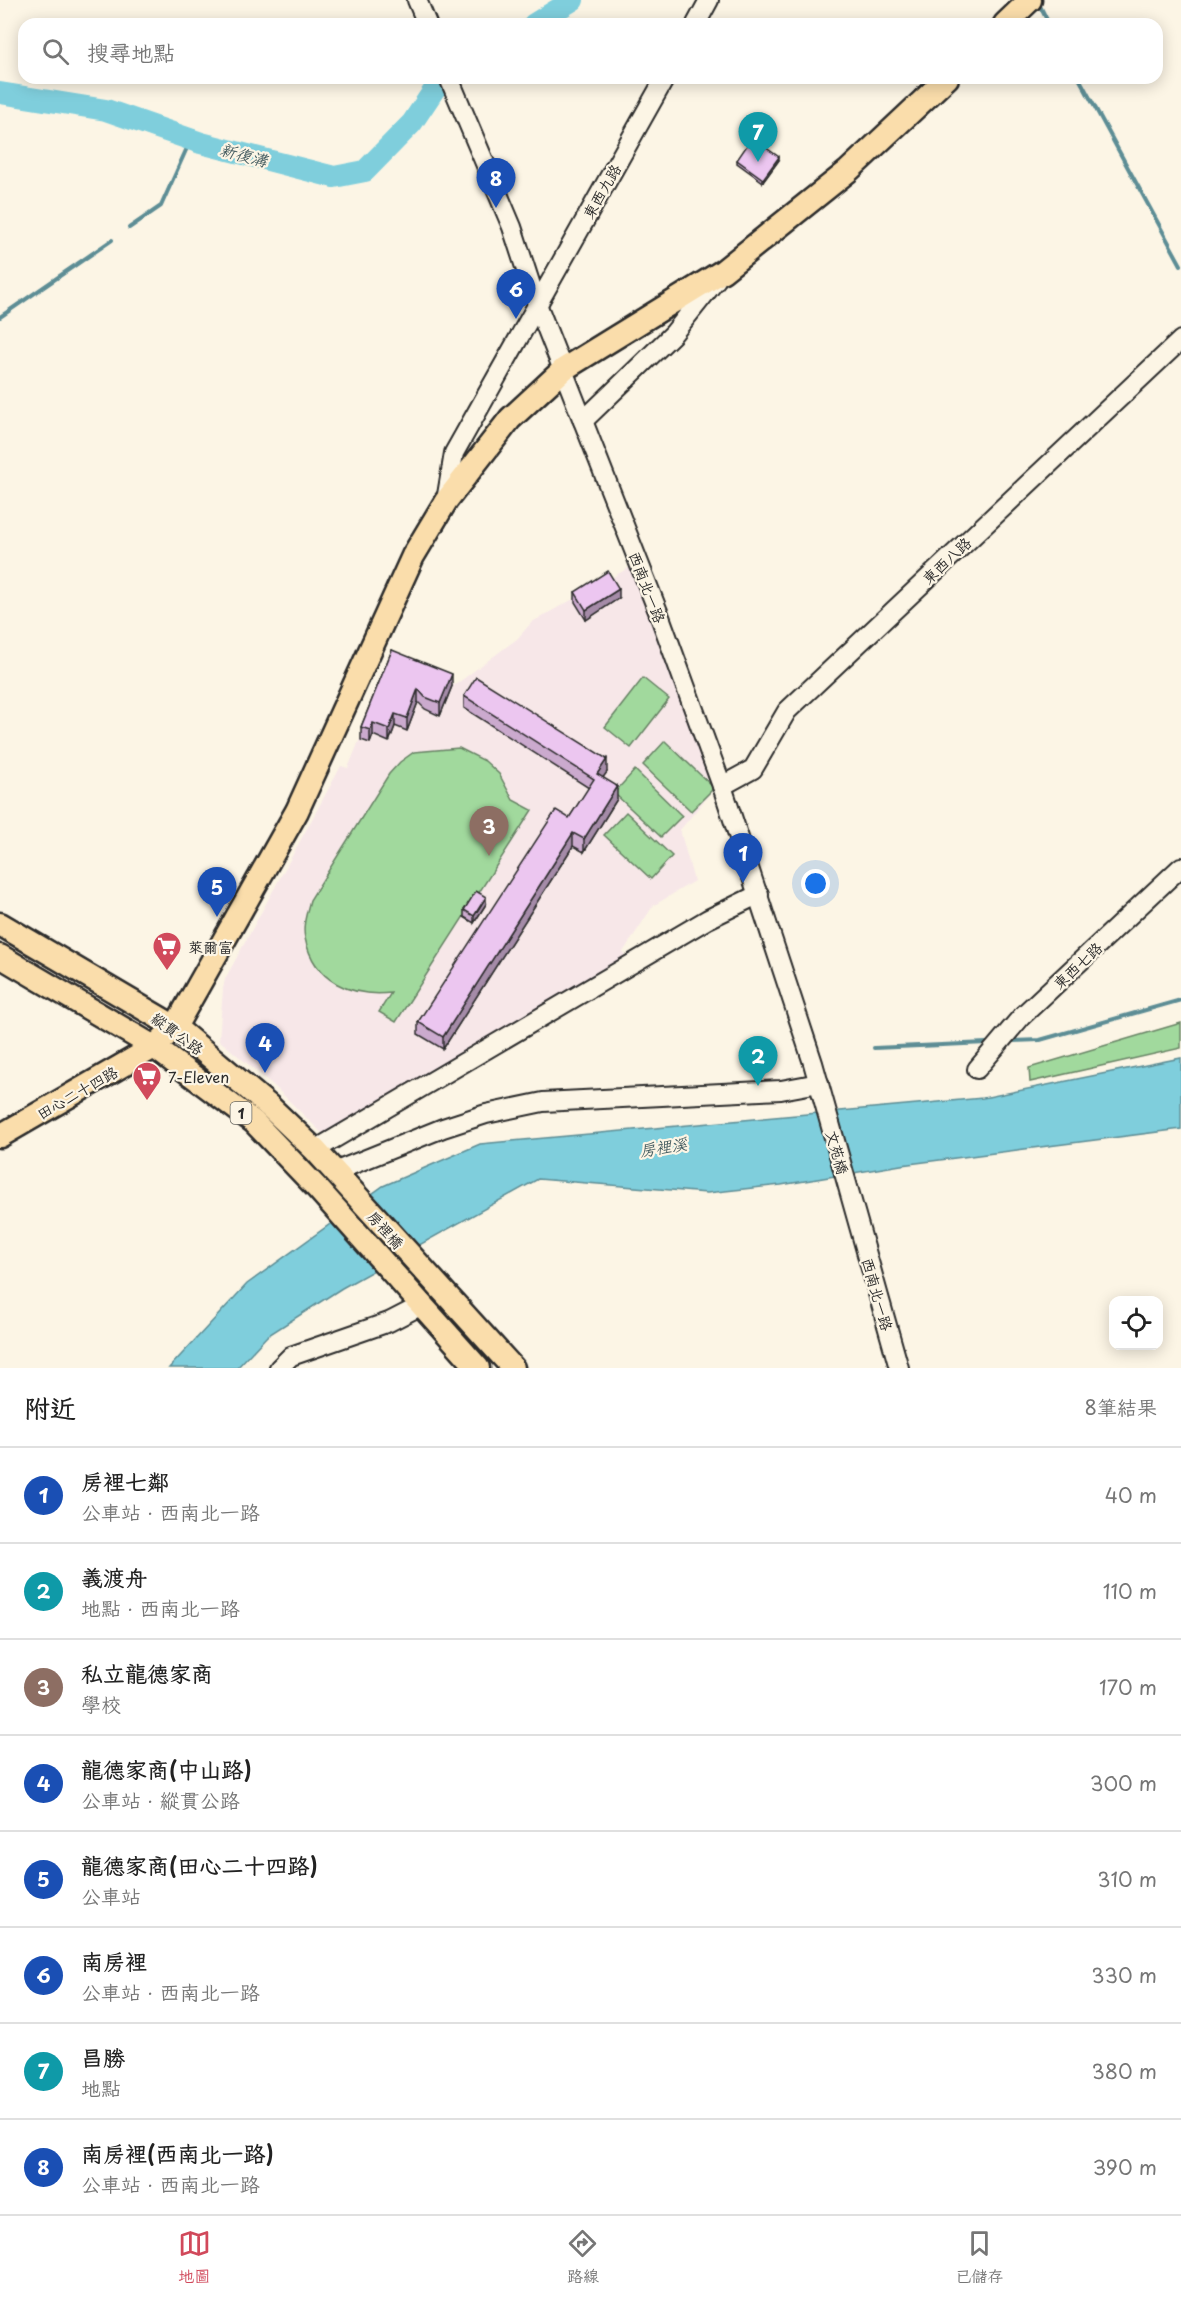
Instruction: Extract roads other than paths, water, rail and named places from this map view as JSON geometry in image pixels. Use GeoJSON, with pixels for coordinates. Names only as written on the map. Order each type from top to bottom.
{"type":"FeatureCollection","features":[{"type":"Feature","properties":{"kind":"main road"},"geometry":{"type":"LineString","coordinates":[[1011,18],[1030,0]]}},
{"type":"Feature","properties":{"kind":"main road","name":"田心二十四路"},"geometry":{"type":"LineString","coordinates":[[0,1136],[154,1047],[175,1027],[297,811],[413,556],[446,501],[510,419],[564,369],[723,271],[848,171],[941,84]]}},
{"type":"Feature","properties":{"kind":"main road","name":"縱貫公路"},"geometry":{"type":"LineString","coordinates":[[0,924],[175,1027],[269,1106],[315,1150],[334,1172]]}},
{"type":"Feature","properties":{"kind":"main road","name":"縱貫公路"},"geometry":{"type":"LineString","coordinates":[[0,956],[154,1047],[254,1122],[318,1189]]}},
{"type":"Feature","properties":{"kind":"main road","name":"房裡橋"},"geometry":{"type":"LineString","coordinates":[[334,1172],[513,1368]]}},
{"type":"Feature","properties":{"kind":"main road","name":"房裡橋"},"geometry":{"type":"LineString","coordinates":[[318,1189],[422,1305]]}},
{"type":"Feature","properties":{"kind":"main road","name":"1"},"geometry":{"type":"LineString","coordinates":[[422,1305],[478,1368]]}},
{"type":"Feature","properties":{"kind":"street"},"geometry":{"type":"LineString","coordinates":[[417,0],[424,18]]}},
{"type":"Feature","properties":{"kind":"street"},"geometry":{"type":"LineString","coordinates":[[699,18],[709,0]]}},
{"type":"Feature","properties":{"kind":"street","name":"西南北一路"},"geometry":{"type":"LineString","coordinates":[[451,84],[512,227],[537,304],[659,614],[759,894],[819,1083]]}},
{"type":"Feature","properties":{"kind":"street","name":"東西九路"},"geometry":{"type":"LineString","coordinates":[[446,501],[454,453],[662,84]]}},
{"type":"Feature","properties":{"kind":"street"},"geometry":{"type":"LineString","coordinates":[[583,421],[673,333],[723,271]]}},
{"type":"Feature","properties":{"kind":"street","name":"東西八路"},"geometry":{"type":"LineString","coordinates":[[722,786],[753,769],[787,711],[1181,340]]}},
{"type":"Feature","properties":{"kind":"street","name":"東西七路"},"geometry":{"type":"LineString","coordinates":[[977,1069],[1022,1016],[1181,867]]}},
{"type":"Feature","properties":{"kind":"street"},"geometry":{"type":"LineString","coordinates":[[315,1150],[708,919],[759,894]]}},
{"type":"Feature","properties":{"kind":"street"},"geometry":{"type":"LineString","coordinates":[[334,1172],[443,1128],[486,1114],[543,1102],[781,1090],[819,1083]]}},
{"type":"Feature","properties":{"kind":"street","name":"文苑橋"},"geometry":{"type":"LineString","coordinates":[[819,1083],[857,1221]]}},
{"type":"Feature","properties":{"kind":"street","name":"西南北一路"},"geometry":{"type":"LineString","coordinates":[[857,1221],[899,1368]]}},
{"type":"Feature","properties":{"kind":"street"},"geometry":{"type":"LineString","coordinates":[[279,1368],[291,1356],[389,1322],[422,1305]]}},
{"type":"Feature","properties":{"kind":"water","name":"房裡溪"},"geometry":{"type":"Polygon","coordinates":[[[1181,1058],[1181,1129],[901,1165],[781,1185],[707,1193],[538,1179],[342,1288],[267,1336],[237,1368],[169,1368],[247,1284],[383,1186],[480,1144],[983,1098],[1181,1058]]]}},
{"type":"Feature","properties":{"kind":"waterway","name":"新復溝"},"geometry":{"type":"LineString","coordinates":[[544,18],[573,0]]}},
{"type":"Feature","properties":{"kind":"waterway"},"geometry":{"type":"LineString","coordinates":[[1040,6],[1046,18]]}},
{"type":"Feature","properties":{"kind":"waterway","name":"新復溝"},"geometry":{"type":"LineString","coordinates":[[0,93],[106,110],[201,143],[334,177],[365,171],[412,123],[440,84]]}},
{"type":"Feature","properties":{"kind":"waterway"},"geometry":{"type":"LineString","coordinates":[[1082,84],[1181,265]]}},
{"type":"Feature","properties":{"kind":"waterway"},"geometry":{"type":"LineString","coordinates":[[129,228],[161,206],[191,139]]}},
{"type":"Feature","properties":{"kind":"waterway"},"geometry":{"type":"LineString","coordinates":[[0,317],[112,240]]}},
{"type":"Feature","properties":{"kind":"waterway"},"geometry":{"type":"LineString","coordinates":[[1013,1041],[1040,1040],[1181,1000]]}},
{"type":"Feature","properties":{"kind":"waterway"},"geometry":{"type":"LineString","coordinates":[[874,1048],[987,1043]]}},
{"type":"Feature","properties":{"kind":"place","name":"昌勝"},"geometry":{"type":"Point","coordinates":[758,162]}},
{"type":"Feature","properties":{"kind":"place","name":"南房裡(西南北一路)"},"geometry":{"type":"Point","coordinates":[496,208]}},
{"type":"Feature","properties":{"kind":"place","name":"南房裡"},"geometry":{"type":"Point","coordinates":[516,319]}},
{"type":"Feature","properties":{"kind":"place","name":"私立龍德家商"},"geometry":{"type":"Point","coordinates":[489,856]}},
{"type":"Feature","properties":{"kind":"place","name":"房裡七鄰"},"geometry":{"type":"Point","coordinates":[743,883]}},
{"type":"Feature","properties":{"kind":"place","name":"龍德家商(田心二十四路)"},"geometry":{"type":"Point","coordinates":[217,917]}},
{"type":"Feature","properties":{"kind":"place","name":"萊爾富"},"geometry":{"type":"Point","coordinates":[167,972]}},
{"type":"Feature","properties":{"kind":"place","name":"龍德家商(中山路)"},"geometry":{"type":"Point","coordinates":[265,1073]}},
{"type":"Feature","properties":{"kind":"place","name":"義渡舟"},"geometry":{"type":"Point","coordinates":[758,1086]}},
{"type":"Feature","properties":{"kind":"place","name":"7-Eleven"},"geometry":{"type":"Point","coordinates":[147,1102]}}]}
